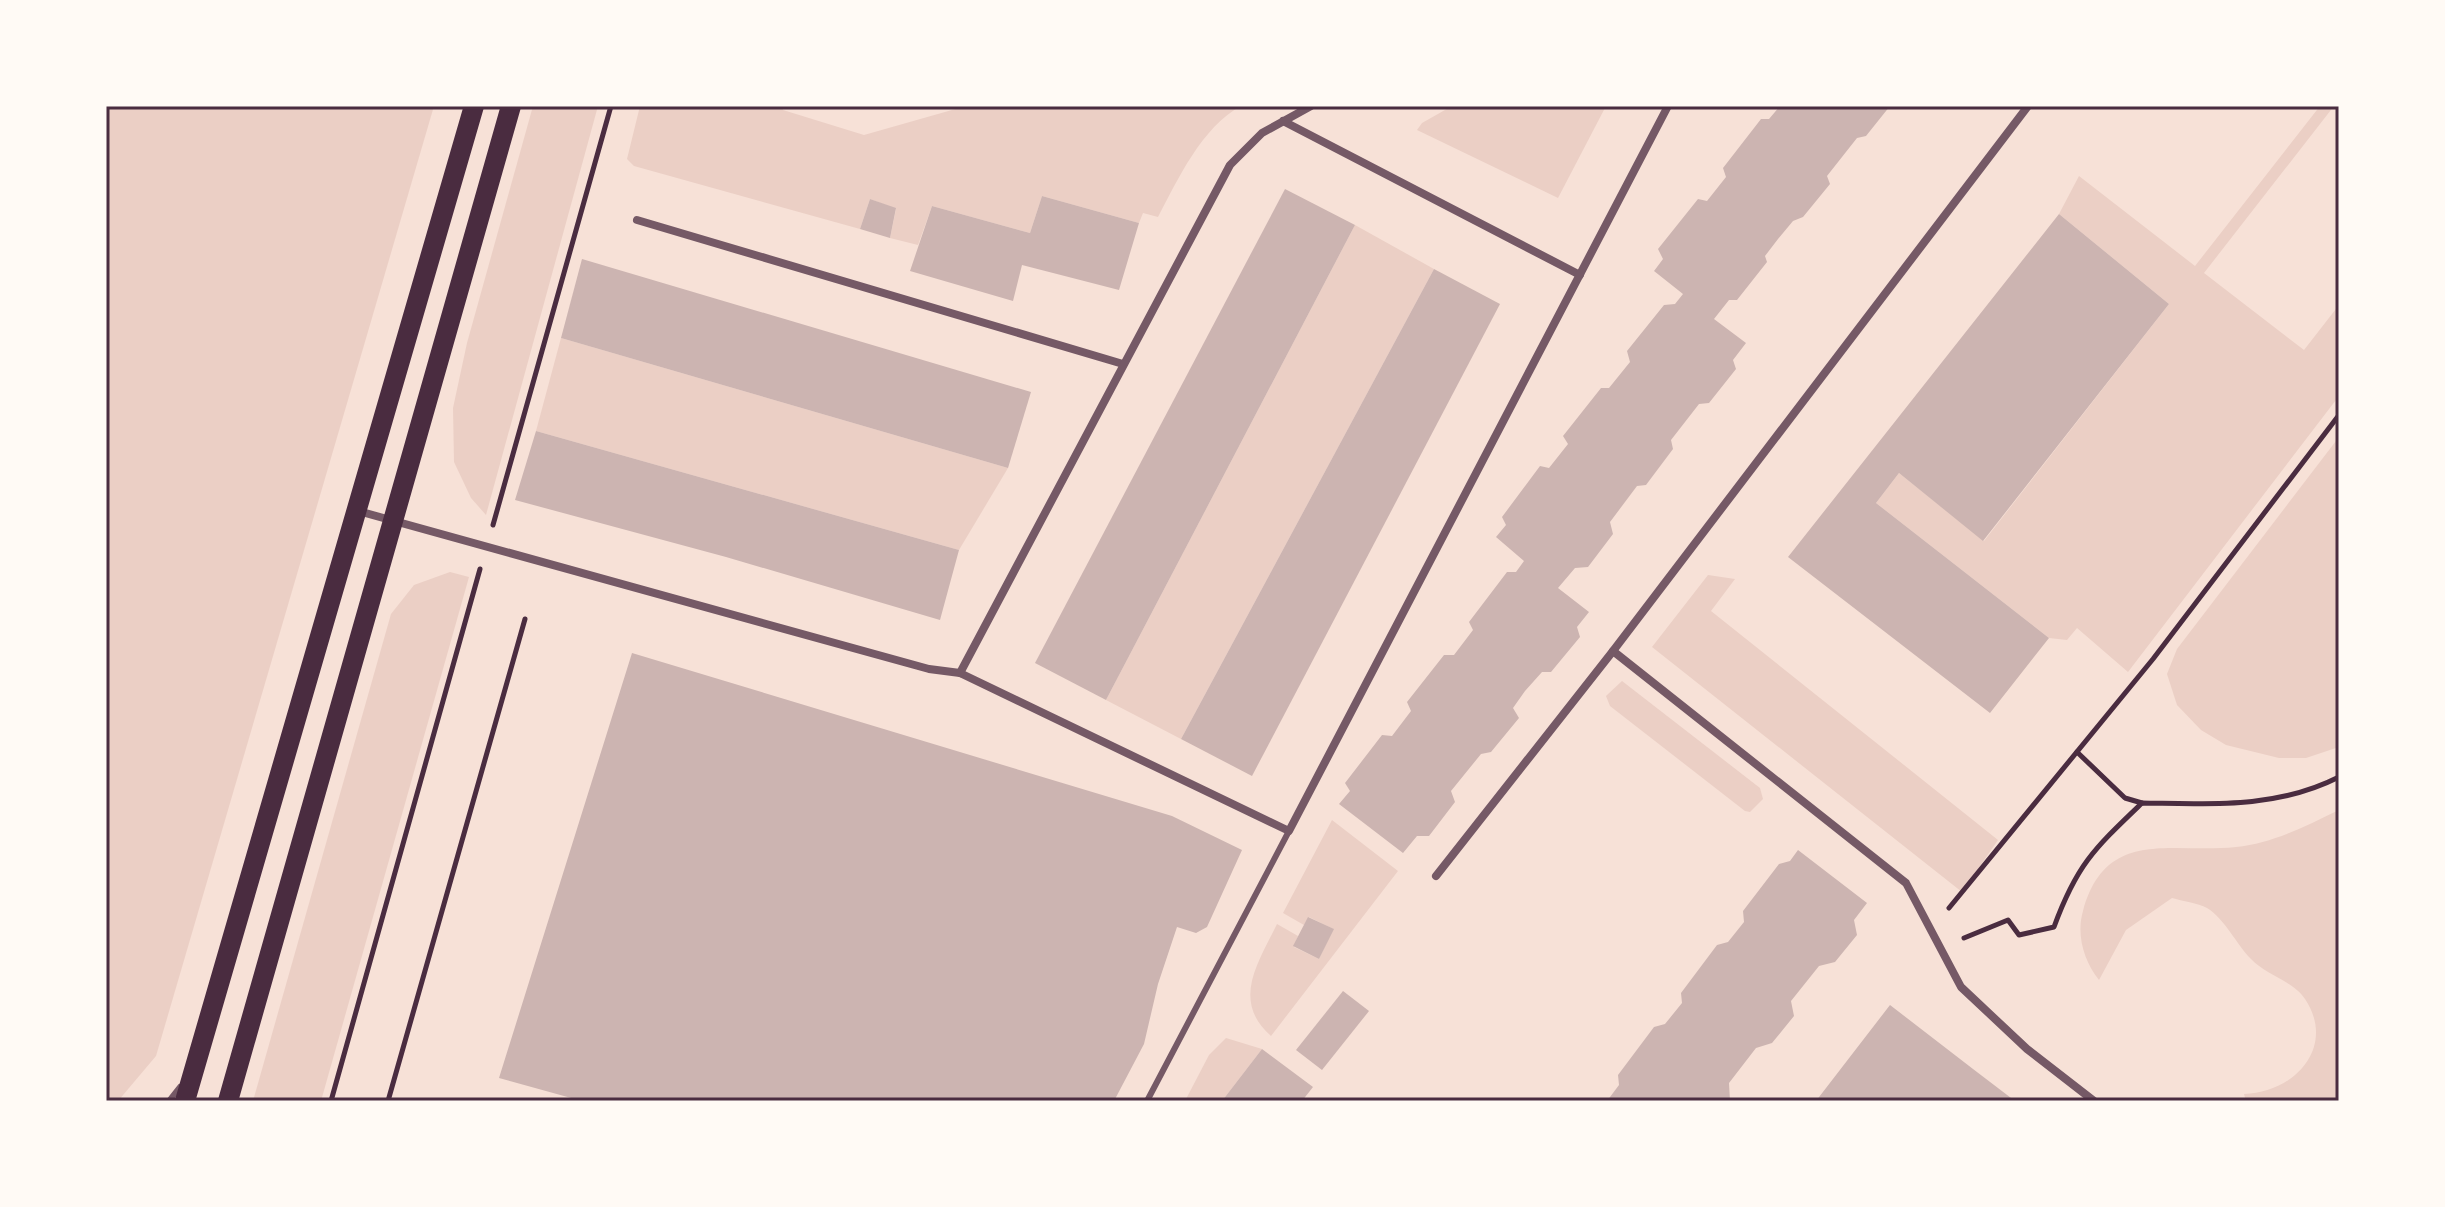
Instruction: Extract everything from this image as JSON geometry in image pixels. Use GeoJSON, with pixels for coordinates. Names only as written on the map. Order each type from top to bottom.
{"type":"FeatureCollection","features":[{"type":"Feature","properties":{"kind":"main road"},"geometry":{"type":"LineString","coordinates":[[185,1101],[474,106]]}},
{"type":"Feature","properties":{"kind":"main road"},"geometry":{"type":"LineString","coordinates":[[231,1096],[391,520],[511,106]]}},
{"type":"Feature","properties":{"kind":"street"},"geometry":{"type":"LineString","coordinates":[[960,673],[1230,165],[1262,133],[1311,106]]}},
{"type":"Feature","properties":{"kind":"street"},"geometry":{"type":"LineString","coordinates":[[357,511],[929,669],[960,673],[1289,831],[1668,106]]}},
{"type":"Feature","properties":{"kind":"street"},"geometry":{"type":"LineString","coordinates":[[1436,876],[1613,651],[2028,106]]}},
{"type":"Feature","properties":{"kind":"street"},"geometry":{"type":"LineString","coordinates":[[1283,121],[1580,275]]}},
{"type":"Feature","properties":{"kind":"street"},"geometry":{"type":"LineString","coordinates":[[637,220],[1123,364]]}},
{"type":"Feature","properties":{"kind":"street"},"geometry":{"type":"LineString","coordinates":[[1613,651],[1906,883],[1961,987],[2027,1049],[2094,1101]]}},
{"type":"Feature","properties":{"kind":"lane"},"geometry":{"type":"LineString","coordinates":[[1147,1101],[1289,831]]}},
{"type":"Feature","properties":{"kind":"lane"},"geometry":{"type":"LineString","coordinates":[[169,1101],[193,1072]]}},
{"type":"Feature","properties":{"kind":"path"},"geometry":{"type":"LineString","coordinates":[[493,523],[611,106]]}},
{"type":"Feature","properties":{"kind":"path"},"geometry":{"type":"LineString","coordinates":[[1947,911],[2153,659],[2339,415]]}},
{"type":"Feature","properties":{"kind":"path"},"geometry":{"type":"LineString","coordinates":[[331,1101],[477,582]]}},
{"type":"Feature","properties":{"kind":"path"},"geometry":{"type":"LineString","coordinates":[[388,1101],[525,619]]}},
{"type":"Feature","properties":{"kind":"path"},"geometry":{"type":"LineString","coordinates":[[2077,752],[2125,798],[2142,803],[2201,807],[2265,800],[2316,789],[2339,777]]}},
{"type":"Feature","properties":{"kind":"path"},"geometry":{"type":"LineString","coordinates":[[1954,925],[1962,939],[2008,920],[2019,935],[2054,927],[2068,889],[2090,853],[2142,803]]}},
{"type":"Feature","properties":{"kind":"shaded area"},"geometry":{"type":"Polygon","coordinates":[[[106,106],[434,106],[156,1056],[118,1101],[106,1101],[106,106]]]}},
{"type":"Feature","properties":{"kind":"shaded area"},"geometry":{"type":"Polygon","coordinates":[[[533,106],[598,106],[486,515],[471,498],[454,462],[453,408],[467,343],[533,106]]]}},
{"type":"Feature","properties":{"kind":"shaded area"},"geometry":{"type":"Polygon","coordinates":[[[640,106],[782,106],[783,110],[864,135],[966,106],[1241,106],[1227,115],[1203,140],[1158,217],[1143,213],[1139,223],[1042,196],[1030,233],[932,206],[918,245],[890,238],[896,209],[870,199],[860,229],[634,166],[627,159],[640,106]]]}},
{"type":"Feature","properties":{"kind":"shaded area"},"geometry":{"type":"Polygon","coordinates":[[[1452,106],[1606,106],[1558,198],[1417,130],[1422,123],[1452,106]]]}},
{"type":"Feature","properties":{"kind":"shaded area"},"geometry":{"type":"Polygon","coordinates":[[[2320,106],[2334,106],[2204,273],[2304,350],[2339,305],[2339,396],[2128,672],[2077,628],[2067,640],[2049,638],[1876,503],[1899,473],[1984,541],[2169,304],[2059,214],[2079,176],[2195,266],[2320,106]]]}},
{"type":"Feature","properties":{"kind":"shaded area"},"geometry":{"type":"Polygon","coordinates":[[[1355,225],[1434,269],[1181,739],[1106,700],[1355,225]]]}},
{"type":"Feature","properties":{"kind":"shaded area"},"geometry":{"type":"Polygon","coordinates":[[[561,338],[1008,468],[959,550],[536,431],[561,338]]]}},
{"type":"Feature","properties":{"kind":"shaded area"},"geometry":{"type":"Polygon","coordinates":[[[2339,437],[2339,747],[2306,758],[2279,758],[2226,745],[2201,730],[2177,705],[2167,674],[2177,649],[2339,437]]]}},
{"type":"Feature","properties":{"kind":"shaded area"},"geometry":{"type":"Polygon","coordinates":[[[450,572],[469,577],[321,1101],[253,1101],[391,614],[414,585],[450,572]]]}},
{"type":"Feature","properties":{"kind":"shaded area"},"geometry":{"type":"Polygon","coordinates":[[[1708,575],[1735,579],[1711,611],[1998,840],[1962,892],[1652,647],[1708,575]]]}},
{"type":"Feature","properties":{"kind":"shaded area"},"geometry":{"type":"Polygon","coordinates":[[[1622,681],[1760,788],[1763,799],[1750,812],[1745,811],[1610,706],[1606,696],[1622,681]]]}},
{"type":"Feature","properties":{"kind":"shaded area"},"geometry":{"type":"Polygon","coordinates":[[[2339,810],[2339,1101],[2246,1101],[2244,1094],[2262,1092],[2294,1076],[2313,1050],[2316,1034],[2314,1017],[2300,993],[2251,959],[2213,912],[2172,898],[2126,930],[2099,980],[2089,965],[2083,947],[2080,929],[2083,911],[2094,884],[2107,867],[2124,856],[2165,848],[2250,845],[2289,833],[2339,810]]]}},
{"type":"Feature","properties":{"kind":"shaded area"},"geometry":{"type":"Polygon","coordinates":[[[1332,820],[1398,871],[1271,1036],[1252,1009],[1250,995],[1256,967],[1277,924],[1298,936],[1294,947],[1319,959],[1333,929],[1309,917],[1304,925],[1283,913],[1332,820]]]}},
{"type":"Feature","properties":{"kind":"shaded area"},"geometry":{"type":"Polygon","coordinates":[[[1226,1038],[1262,1049],[1222,1101],[1185,1101],[1209,1055],[1226,1038]]]}},
{"type":"Feature","properties":{"kind":"building"},"geometry":{"type":"Polygon","coordinates":[[[1780,106],[1890,106],[1866,136],[1857,138],[1827,176],[1830,184],[1803,217],[1793,221],[1778,239],[1765,256],[1767,262],[1737,300],[1729,300],[1714,319],[1746,343],[1733,360],[1736,369],[1709,403],[1699,404],[1671,440],[1673,449],[1646,485],[1637,486],[1610,522],[1613,534],[1588,567],[1575,568],[1558,588],[1589,612],[1577,627],[1580,637],[1551,672],[1542,672],[1525,691],[1513,708],[1519,718],[1491,752],[1481,754],[1451,791],[1455,802],[1429,836],[1417,836],[1403,853],[1339,804],[1350,791],[1345,783],[1382,735],[1392,736],[1411,711],[1407,702],[1444,655],[1454,655],[1473,630],[1469,622],[1507,572],[1516,572],[1524,561],[1496,537],[1506,525],[1502,517],[1540,466],[1549,468],[1568,444],[1563,436],[1601,388],[1609,388],[1630,362],[1627,351],[1664,305],[1675,304],[1683,294],[1654,271],[1663,259],[1658,249],[1698,199],[1707,201],[1726,177],[1723,168],[1761,119],[1769,119],[1780,106]]]}},
{"type":"Feature","properties":{"kind":"building"},"geometry":{"type":"Polygon","coordinates":[[[1285,189],[1355,225],[1106,700],[1035,663],[1285,189]]]}},
{"type":"Feature","properties":{"kind":"building"},"geometry":{"type":"Polygon","coordinates":[[[1042,196],[1139,223],[1119,290],[1022,265],[1013,301],[910,271],[932,206],[1030,233],[1042,196]]]}},
{"type":"Feature","properties":{"kind":"building"},"geometry":{"type":"Polygon","coordinates":[[[870,199],[896,208],[890,238],[860,229],[870,199]]]}},
{"type":"Feature","properties":{"kind":"building"},"geometry":{"type":"Polygon","coordinates":[[[2059,214],[2169,304],[1983,541],[1899,473],[1876,503],[2049,638],[1990,713],[1788,557],[2059,214]]]}},
{"type":"Feature","properties":{"kind":"building"},"geometry":{"type":"Polygon","coordinates":[[[582,259],[1031,392],[1008,468],[561,338],[582,259]]]}},
{"type":"Feature","properties":{"kind":"building"},"geometry":{"type":"Polygon","coordinates":[[[1434,269],[1500,304],[1252,776],[1181,739],[1434,269]]]}},
{"type":"Feature","properties":{"kind":"building"},"geometry":{"type":"Polygon","coordinates":[[[536,431],[959,550],[940,620],[726,557],[515,500],[536,431]]]}},
{"type":"Feature","properties":{"kind":"building"},"geometry":{"type":"Polygon","coordinates":[[[632,653],[1172,816],[1242,850],[1207,927],[1196,933],[1177,927],[1158,984],[1144,1044],[1114,1101],[582,1101],[499,1078],[632,653]]]}},
{"type":"Feature","properties":{"kind":"building"},"geometry":{"type":"Polygon","coordinates":[[[1798,850],[1867,903],[1854,920],[1857,935],[1835,962],[1819,966],[1791,1001],[1794,1016],[1772,1043],[1756,1048],[1729,1083],[1730,1101],[1607,1101],[1619,1085],[1618,1075],[1654,1027],[1665,1024],[1682,1003],[1681,993],[1717,945],[1728,942],[1744,922],[1743,911],[1779,864],[1790,861],[1798,850]]]}},
{"type":"Feature","properties":{"kind":"building"},"geometry":{"type":"Polygon","coordinates":[[[1308,917],[1334,929],[1319,959],[1293,946],[1308,917]]]}},
{"type":"Feature","properties":{"kind":"building"},"geometry":{"type":"Polygon","coordinates":[[[1343,991],[1369,1011],[1322,1070],[1296,1050],[1343,991]]]}},
{"type":"Feature","properties":{"kind":"building"},"geometry":{"type":"Polygon","coordinates":[[[1890,1005],[1973,1069],[2015,1101],[1816,1101],[1890,1005]]]}},
{"type":"Feature","properties":{"kind":"building"},"geometry":{"type":"Polygon","coordinates":[[[1262,1049],[1313,1087],[1302,1101],[1222,1101],[1262,1049]]]}}]}
